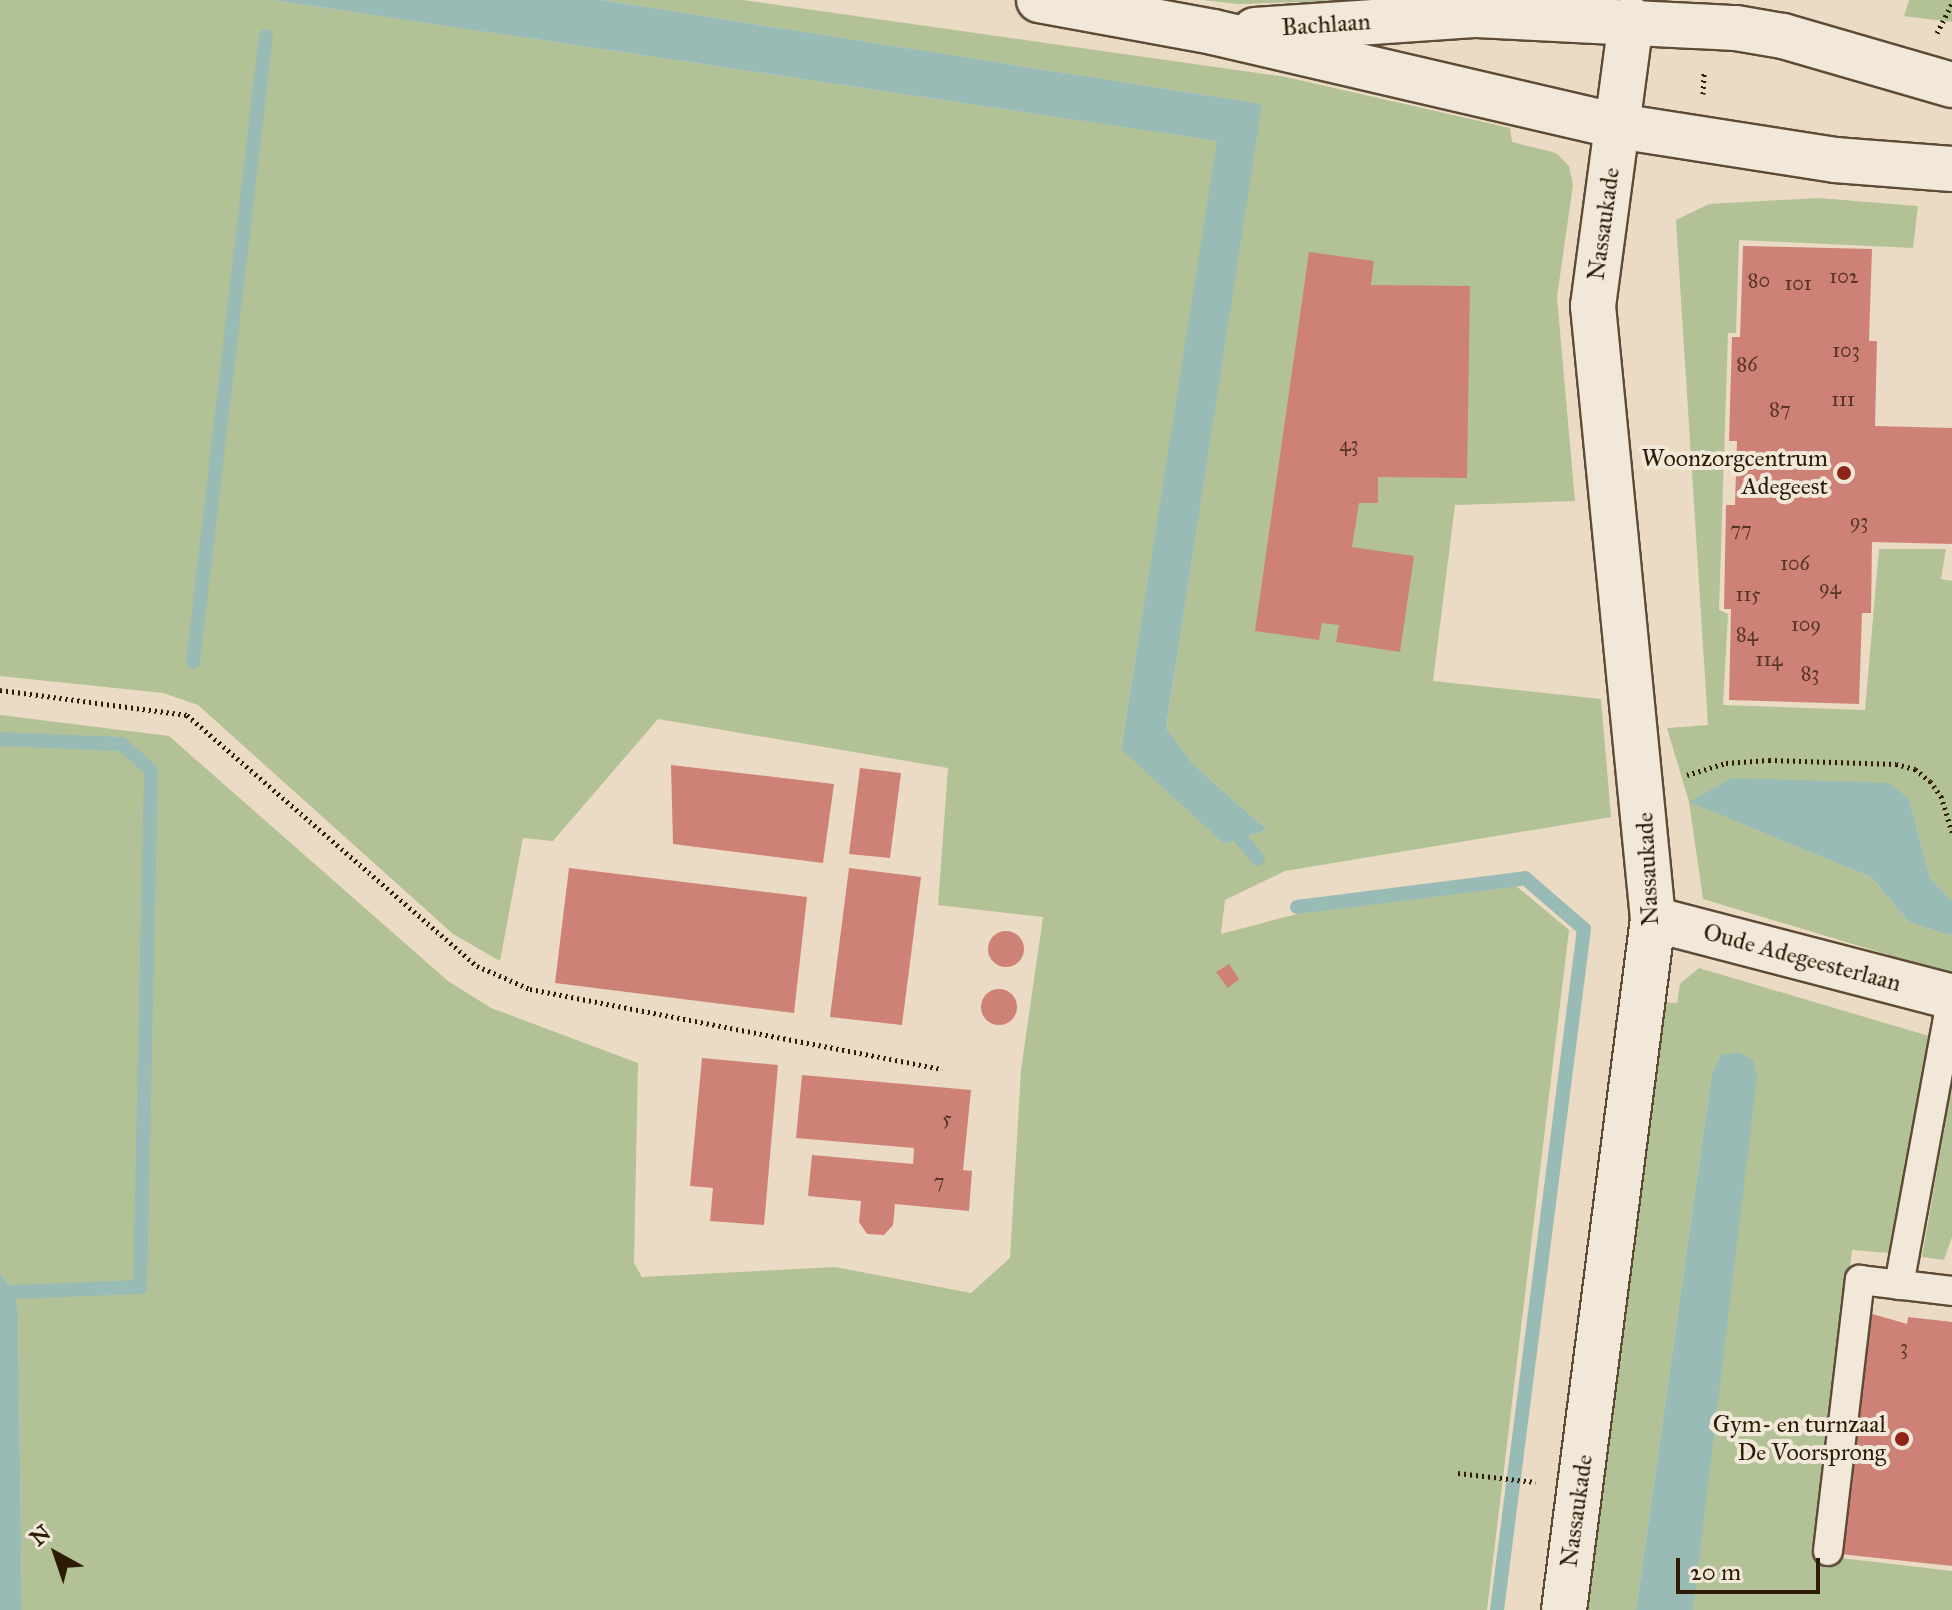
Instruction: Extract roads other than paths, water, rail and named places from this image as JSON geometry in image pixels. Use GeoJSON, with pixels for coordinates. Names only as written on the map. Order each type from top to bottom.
{"type":"FeatureCollection","features":[{"type":"Feature","properties":{"kind":"street","name":"Bachlaan"},"geometry":{"type":"LineString","coordinates":[[1039,0],[1125,7],[1213,32],[1618,126],[1835,160],[1952,169]]}},
{"type":"Feature","properties":{"kind":"street","name":"Bachlaan"},"geometry":{"type":"LineString","coordinates":[[1213,32],[1477,15],[1631,20],[1783,36],[1952,85]]}},
{"type":"Feature","properties":{"kind":"street"},"geometry":{"type":"LineString","coordinates":[[1618,126],[1631,20]]}},
{"type":"Feature","properties":{"kind":"street","name":"Nassaukade"},"geometry":{"type":"LineString","coordinates":[[1564,1610],[1653,919],[1643,792],[1593,306],[1618,126]]}},
{"type":"Feature","properties":{"kind":"street","name":"Oude Adegeesterlaan"},"geometry":{"type":"LineString","coordinates":[[1653,919],[1952,997]]}},
{"type":"Feature","properties":{"kind":"lane"},"geometry":{"type":"LineString","coordinates":[[1899,1285],[1952,997]]}},
{"type":"Feature","properties":{"kind":"lane"},"geometry":{"type":"LineString","coordinates":[[1828,1551],[1860,1280],[1952,1291]]}},
{"type":"Feature","properties":{"kind":"water"},"geometry":{"type":"Polygon","coordinates":[[[273,0],[602,0],[1262,104],[1166,729],[1193,764],[1267,830],[1224,844],[1121,749],[1217,141],[273,0]]]}},
{"type":"Feature","properties":{"kind":"water"},"geometry":{"type":"Polygon","coordinates":[[[1732,778],[1889,783],[1909,799],[1930,878],[1952,901],[1952,936],[1909,922],[1871,877],[1689,802],[1732,778]]]}},
{"type":"Feature","properties":{"kind":"water"},"geometry":{"type":"Polygon","coordinates":[[[1737,1052],[1753,1060],[1757,1077],[1693,1610],[1636,1610],[1712,1072],[1721,1055],[1737,1052]]]}},
{"type":"Feature","properties":{"kind":"water"},"geometry":{"type":"Polygon","coordinates":[[[0,1273],[14,1292],[18,1310],[22,1610],[0,1610],[0,1273]]]}},
{"type":"Feature","properties":{"kind":"waterway"},"geometry":{"type":"LineString","coordinates":[[193,662],[266,36]]}},
{"type":"Feature","properties":{"kind":"waterway"},"geometry":{"type":"LineString","coordinates":[[0,739],[121,744],[151,770],[140,1287],[14,1292]]}},
{"type":"Feature","properties":{"kind":"waterway"},"geometry":{"type":"LineString","coordinates":[[1230,825],[1258,859]]}},
{"type":"Feature","properties":{"kind":"waterway"},"geometry":{"type":"LineString","coordinates":[[1297,907],[1525,878],[1584,929],[1497,1610]]}},
{"type":"Feature","properties":{"kind":"place","name":"Woonzorgcentrum Adegeest"},"geometry":{"type":"Point","coordinates":[1844,473]}},
{"type":"Feature","properties":{"kind":"place","name":"Gym- en turnzaal De Voorsprong"},"geometry":{"type":"Point","coordinates":[1902,1439]}}]}
